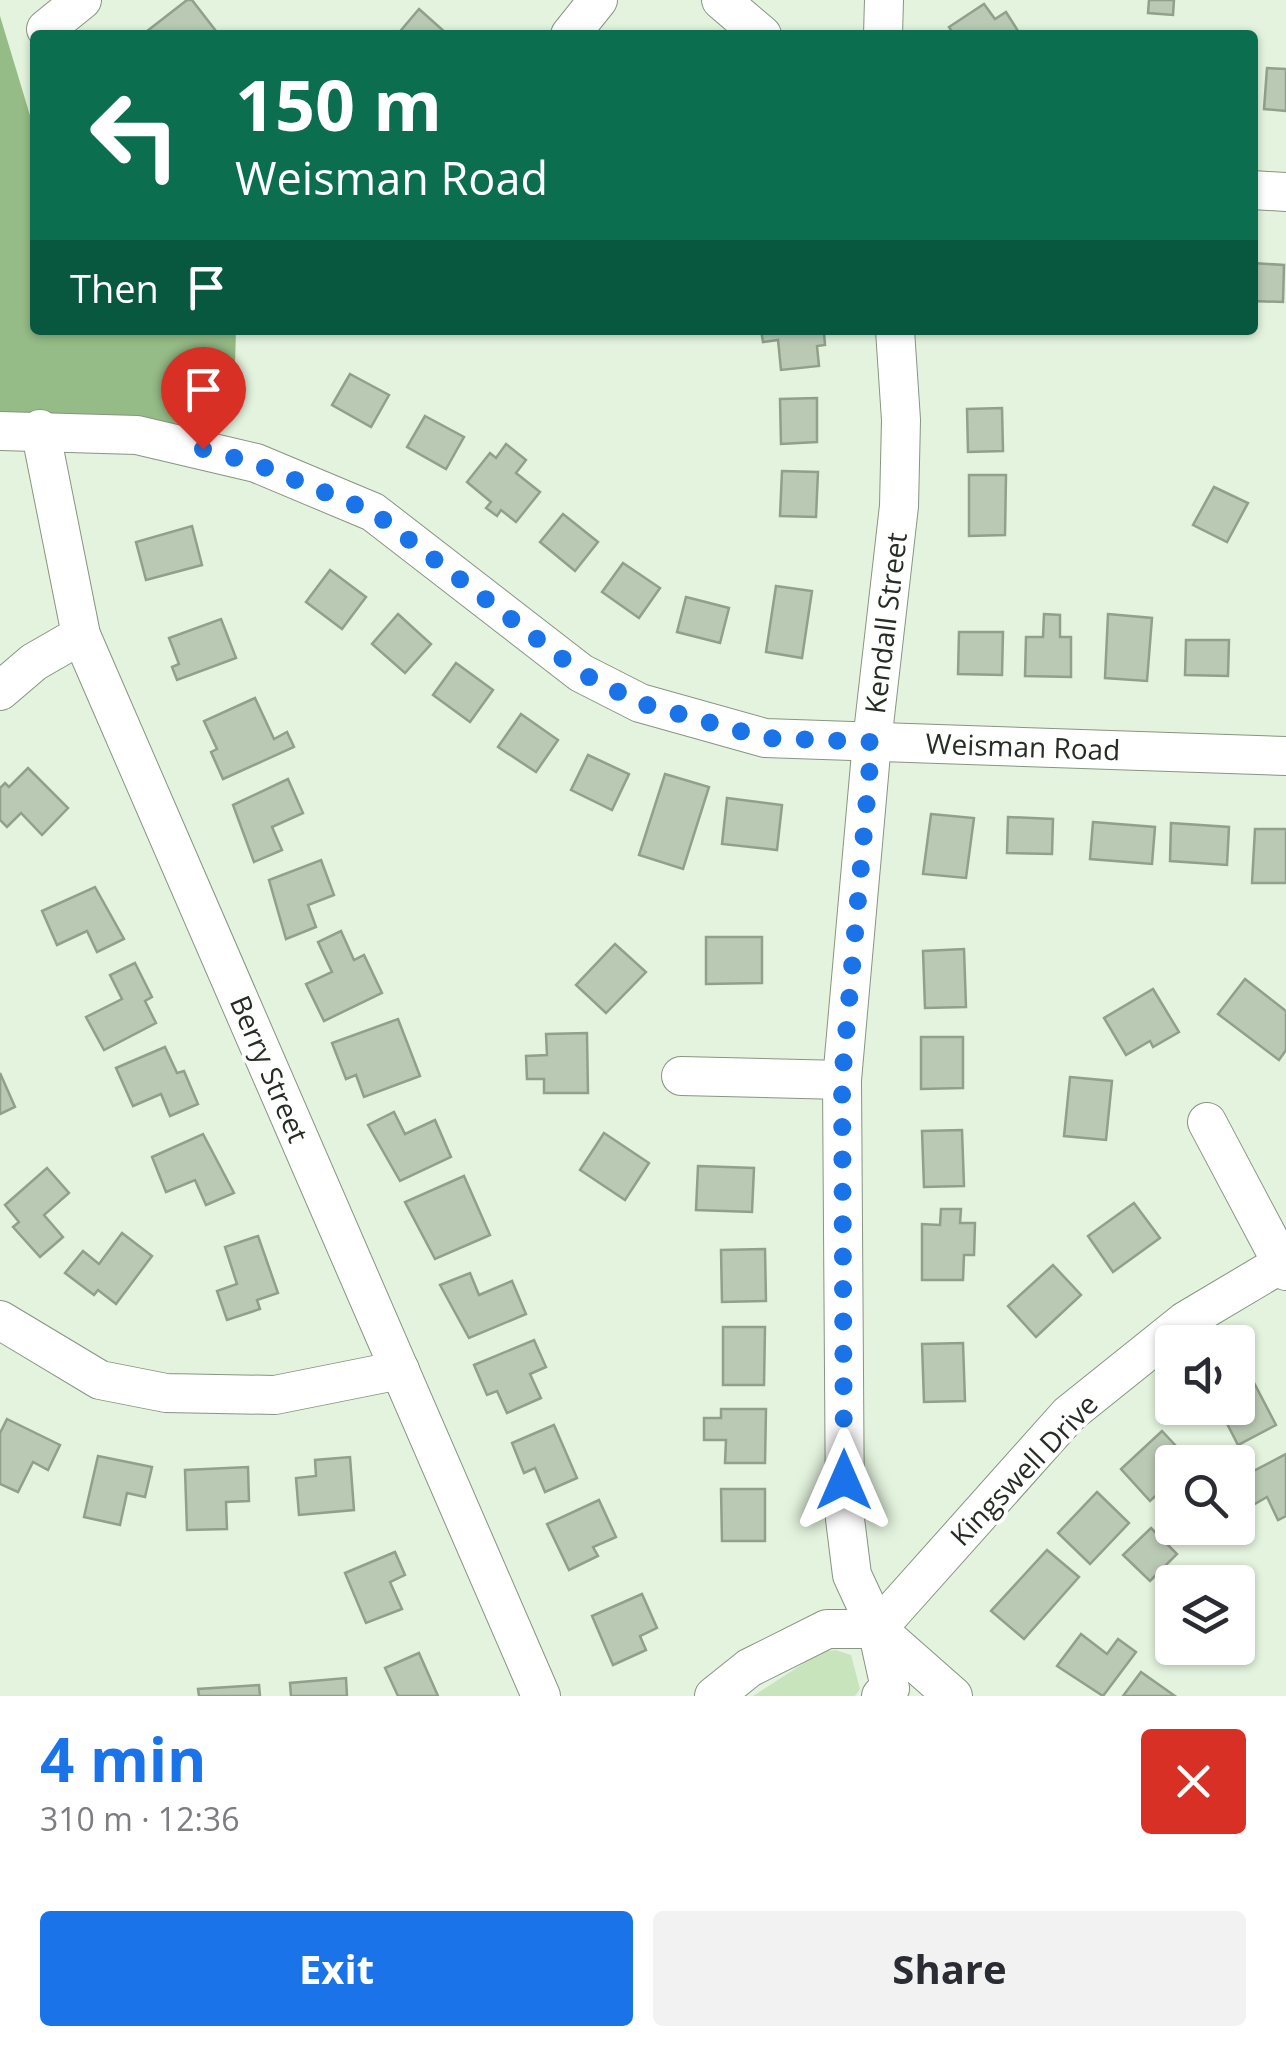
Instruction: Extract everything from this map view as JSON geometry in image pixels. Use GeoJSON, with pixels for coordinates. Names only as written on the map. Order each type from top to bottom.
{"type":"FeatureCollection","features":[{"type":"Feature","properties":{"kind":"street"},"geometry":{"type":"LineString","coordinates":[[46,29],[82,0]]}},
{"type":"Feature","properties":{"kind":"street"},"geometry":{"type":"LineString","coordinates":[[574,30],[598,0]]}},
{"type":"Feature","properties":{"kind":"street"},"geometry":{"type":"LineString","coordinates":[[721,0],[756,30]]}},
{"type":"Feature","properties":{"kind":"street"},"geometry":{"type":"LineString","coordinates":[[883,30],[884,0]]}},
{"type":"Feature","properties":{"kind":"street"},"geometry":{"type":"LineString","coordinates":[[1258,190],[1286,192]]}},
{"type":"Feature","properties":{"kind":"street","name":"Kendall Street"},"geometry":{"type":"LineString","coordinates":[[876,1629],[852,1575],[845,1520],[842,1080],[872,742],[899,506],[901,420],[894,335]]}},
{"type":"Feature","properties":{"kind":"street","name":"Weisman Road"},"geometry":{"type":"LineString","coordinates":[[0,431],[40,429],[137,435],[256,464],[373,512],[581,673],[640,703],[765,738],[1286,756]]}},
{"type":"Feature","properties":{"kind":"street","name":"Berry Street"},"geometry":{"type":"LineString","coordinates":[[40,429],[82,635],[541,1696]]}},
{"type":"Feature","properties":{"kind":"street"},"geometry":{"type":"LineString","coordinates":[[0,691],[34,662],[82,635]]}},
{"type":"Feature","properties":{"kind":"street"},"geometry":{"type":"LineString","coordinates":[[681,1076],[842,1080]]}},
{"type":"Feature","properties":{"kind":"street"},"geometry":{"type":"LineString","coordinates":[[1207,1122],[1285,1265]]}},
{"type":"Feature","properties":{"kind":"street","name":"Kingswell Drive"},"geometry":{"type":"LineString","coordinates":[[876,1629],[1068,1414],[1185,1322],[1285,1265]]}},
{"type":"Feature","properties":{"kind":"street"},"geometry":{"type":"LineString","coordinates":[[0,1320],[100,1380],[166,1393],[275,1395],[400,1370]]}},
{"type":"Feature","properties":{"kind":"street"},"geometry":{"type":"LineString","coordinates":[[714,1696],[750,1668],[827,1629],[876,1629],[953,1696]]}},
{"type":"Feature","properties":{"kind":"street"},"geometry":{"type":"LineString","coordinates":[[876,1629],[890,1688],[881,1696]]}},
{"type":"Feature","properties":{"kind":"green space"},"geometry":{"type":"Polygon","coordinates":[[[0,16],[30,115],[30,335],[236,335],[234,399],[203,449],[0,431],[0,16]]]}},
{"type":"Feature","properties":{"kind":"green space"},"geometry":{"type":"Polygon","coordinates":[[[835,1650],[851,1655],[860,1689],[855,1696],[753,1696],[821,1652],[835,1650]]]}},
{"type":"Feature","properties":{"kind":"building"},"geometry":{"type":"Polygon","coordinates":[[[192,0],[215,30],[148,30],[192,0]]]}},
{"type":"Feature","properties":{"kind":"building"},"geometry":{"type":"Polygon","coordinates":[[[1149,0],[1174,0],[1173,15],[1148,13],[1149,0]]]}},
{"type":"Feature","properties":{"kind":"building"},"geometry":{"type":"Polygon","coordinates":[[[984,4],[995,19],[1006,12],[1017,30],[951,30],[949,27],[984,4]]]}},
{"type":"Feature","properties":{"kind":"building"},"geometry":{"type":"Polygon","coordinates":[[[419,9],[443,30],[401,30],[419,9]]]}},
{"type":"Feature","properties":{"kind":"building"},"geometry":{"type":"Polygon","coordinates":[[[1267,68],[1286,69],[1286,111],[1264,109],[1267,68]]]}},
{"type":"Feature","properties":{"kind":"building"},"geometry":{"type":"Polygon","coordinates":[[[1258,263],[1284,265],[1283,302],[1258,301],[1258,263]]]}},
{"type":"Feature","properties":{"kind":"building"},"geometry":{"type":"Polygon","coordinates":[[[762,335],[824,335],[825,345],[817,346],[819,366],[781,370],[778,340],[763,342],[762,335]]]}},
{"type":"Feature","properties":{"kind":"building"},"geometry":{"type":"Polygon","coordinates":[[[350,374],[389,395],[371,427],[332,405],[350,374]]]}},
{"type":"Feature","properties":{"kind":"building"},"geometry":{"type":"Polygon","coordinates":[[[817,398],[817,442],[781,444],[780,399],[817,398]]]}},
{"type":"Feature","properties":{"kind":"building"},"geometry":{"type":"Polygon","coordinates":[[[1002,408],[1003,451],[968,452],[967,409],[1002,408]]]}},
{"type":"Feature","properties":{"kind":"building"},"geometry":{"type":"Polygon","coordinates":[[[425,416],[464,437],[446,469],[407,447],[425,416]]]}},
{"type":"Feature","properties":{"kind":"building"},"geometry":{"type":"Polygon","coordinates":[[[506,444],[526,460],[516,473],[540,492],[516,522],[501,510],[497,516],[486,508],[491,502],[467,482],[490,453],[496,458],[506,444]]]}},
{"type":"Feature","properties":{"kind":"building"},"geometry":{"type":"Polygon","coordinates":[[[782,471],[818,472],[816,517],[780,516],[782,471]]]}},
{"type":"Feature","properties":{"kind":"building"},"geometry":{"type":"Polygon","coordinates":[[[969,475],[1006,475],[1005,535],[969,536],[969,475]]]}},
{"type":"Feature","properties":{"kind":"building"},"geometry":{"type":"Polygon","coordinates":[[[1214,487],[1248,503],[1227,542],[1193,525],[1214,487]]]}},
{"type":"Feature","properties":{"kind":"building"},"geometry":{"type":"Polygon","coordinates":[[[563,514],[598,542],[575,571],[540,542],[563,514]]]}},
{"type":"Feature","properties":{"kind":"building"},"geometry":{"type":"Polygon","coordinates":[[[192,526],[202,565],[146,580],[136,542],[192,526]]]}},
{"type":"Feature","properties":{"kind":"building"},"geometry":{"type":"Polygon","coordinates":[[[623,563],[660,588],[639,618],[602,592],[623,563]]]}},
{"type":"Feature","properties":{"kind":"building"},"geometry":{"type":"Polygon","coordinates":[[[330,570],[366,597],[342,629],[306,602],[330,570]]]}},
{"type":"Feature","properties":{"kind":"building"},"geometry":{"type":"Polygon","coordinates":[[[776,586],[812,591],[802,658],[766,652],[776,586]]]}},
{"type":"Feature","properties":{"kind":"building"},"geometry":{"type":"Polygon","coordinates":[[[686,597],[729,608],[720,643],[677,632],[686,597]]]}},
{"type":"Feature","properties":{"kind":"building"},"geometry":{"type":"Polygon","coordinates":[[[398,614],[431,644],[405,673],[372,644],[398,614]]]}},
{"type":"Feature","properties":{"kind":"building"},"geometry":{"type":"Polygon","coordinates":[[[1044,614],[1060,615],[1060,637],[1071,637],[1071,677],[1025,676],[1026,637],[1043,637],[1044,614]]]}},
{"type":"Feature","properties":{"kind":"building"},"geometry":{"type":"Polygon","coordinates":[[[1108,614],[1152,618],[1147,681],[1105,678],[1108,614]]]}},
{"type":"Feature","properties":{"kind":"building"},"geometry":{"type":"Polygon","coordinates":[[[221,619],[236,658],[177,680],[172,667],[179,664],[169,638],[221,619]]]}},
{"type":"Feature","properties":{"kind":"building"},"geometry":{"type":"Polygon","coordinates":[[[959,632],[1003,632],[1002,675],[958,674],[959,632]]]}},
{"type":"Feature","properties":{"kind":"building"},"geometry":{"type":"Polygon","coordinates":[[[1186,640],[1229,640],[1228,676],[1185,675],[1186,640]]]}},
{"type":"Feature","properties":{"kind":"building"},"geometry":{"type":"Polygon","coordinates":[[[456,663],[493,690],[470,722],[433,695],[456,663]]]}},
{"type":"Feature","properties":{"kind":"building"},"geometry":{"type":"Polygon","coordinates":[[[255,698],[274,739],[287,732],[294,747],[223,779],[211,752],[217,749],[204,721],[255,698]]]}},
{"type":"Feature","properties":{"kind":"building"},"geometry":{"type":"Polygon","coordinates":[[[521,714],[558,740],[536,772],[498,747],[521,714]]]}},
{"type":"Feature","properties":{"kind":"building"},"geometry":{"type":"Polygon","coordinates":[[[588,755],[629,774],[612,810],[571,790],[588,755]]]}},
{"type":"Feature","properties":{"kind":"building"},"geometry":{"type":"Polygon","coordinates":[[[28,768],[68,808],[42,835],[21,813],[7,827],[0,820],[0,788],[5,783],[9,787],[28,768]]]}},
{"type":"Feature","properties":{"kind":"building"},"geometry":{"type":"Polygon","coordinates":[[[665,774],[709,787],[683,869],[639,855],[665,774]]]}},
{"type":"Feature","properties":{"kind":"building"},"geometry":{"type":"Polygon","coordinates":[[[288,779],[303,813],[272,827],[282,850],[254,862],[233,805],[288,779]]]}},
{"type":"Feature","properties":{"kind":"building"},"geometry":{"type":"Polygon","coordinates":[[[727,798],[782,805],[777,850],[722,844],[727,798]]]}},
{"type":"Feature","properties":{"kind":"building"},"geometry":{"type":"Polygon","coordinates":[[[931,814],[974,818],[966,878],[923,874],[931,814]]]}},
{"type":"Feature","properties":{"kind":"building"},"geometry":{"type":"Polygon","coordinates":[[[1008,817],[1053,819],[1052,854],[1007,853],[1008,817]]]}},
{"type":"Feature","properties":{"kind":"building"},"geometry":{"type":"Polygon","coordinates":[[[1093,822],[1155,827],[1152,864],[1090,859],[1093,822]]]}},
{"type":"Feature","properties":{"kind":"building"},"geometry":{"type":"Polygon","coordinates":[[[1171,823],[1229,827],[1227,865],[1170,861],[1171,823]]]}},
{"type":"Feature","properties":{"kind":"building"},"geometry":{"type":"Polygon","coordinates":[[[1255,829],[1286,829],[1286,883],[1252,883],[1255,829]]]}},
{"type":"Feature","properties":{"kind":"building"},"geometry":{"type":"Polygon","coordinates":[[[321,860],[334,895],[308,905],[316,927],[286,939],[269,880],[321,860]]]}},
{"type":"Feature","properties":{"kind":"building"},"geometry":{"type":"Polygon","coordinates":[[[95,887],[124,939],[97,952],[87,931],[57,945],[42,911],[95,887]]]}},
{"type":"Feature","properties":{"kind":"building"},"geometry":{"type":"Polygon","coordinates":[[[341,931],[354,960],[364,955],[382,993],[324,1021],[306,984],[332,972],[318,942],[341,931]]]}},
{"type":"Feature","properties":{"kind":"building"},"geometry":{"type":"Polygon","coordinates":[[[706,937],[762,937],[762,983],[706,984],[706,937]]]}},
{"type":"Feature","properties":{"kind":"building"},"geometry":{"type":"Polygon","coordinates":[[[615,944],[646,972],[606,1013],[576,985],[615,944]]]}},
{"type":"Feature","properties":{"kind":"building"},"geometry":{"type":"Polygon","coordinates":[[[964,949],[966,1007],[925,1008],[923,951],[964,949]]]}},
{"type":"Feature","properties":{"kind":"building"},"geometry":{"type":"Polygon","coordinates":[[[135,963],[152,997],[145,1001],[156,1023],[104,1050],[86,1017],[122,999],[110,975],[135,963]]]}},
{"type":"Feature","properties":{"kind":"building"},"geometry":{"type":"Polygon","coordinates":[[[1245,979],[1286,1011],[1286,1050],[1279,1060],[1218,1014],[1245,979]]]}},
{"type":"Feature","properties":{"kind":"building"},"geometry":{"type":"Polygon","coordinates":[[[1153,989],[1179,1032],[1153,1047],[1150,1041],[1126,1055],[1104,1018],[1153,989]]]}},
{"type":"Feature","properties":{"kind":"building"},"geometry":{"type":"Polygon","coordinates":[[[398,1019],[420,1076],[364,1097],[356,1075],[346,1079],[332,1043],[398,1019]]]}},
{"type":"Feature","properties":{"kind":"building"},"geometry":{"type":"Polygon","coordinates":[[[587,1033],[588,1093],[544,1093],[544,1079],[527,1079],[526,1056],[547,1055],[546,1034],[587,1033]]]}},
{"type":"Feature","properties":{"kind":"building"},"geometry":{"type":"Polygon","coordinates":[[[921,1037],[963,1037],[963,1088],[921,1089],[921,1037]]]}},
{"type":"Feature","properties":{"kind":"building"},"geometry":{"type":"Polygon","coordinates":[[[165,1047],[177,1073],[184,1071],[198,1104],[170,1116],[161,1094],[133,1106],[116,1068],[165,1047]]]}},
{"type":"Feature","properties":{"kind":"building"},"geometry":{"type":"Polygon","coordinates":[[[0,1073],[15,1107],[0,1114],[0,1073]]]}},
{"type":"Feature","properties":{"kind":"building"},"geometry":{"type":"Polygon","coordinates":[[[1070,1077],[1112,1081],[1106,1140],[1064,1136],[1070,1077]]]}},
{"type":"Feature","properties":{"kind":"building"},"geometry":{"type":"Polygon","coordinates":[[[394,1112],[405,1134],[435,1120],[451,1157],[400,1181],[368,1125],[394,1112]]]}},
{"type":"Feature","properties":{"kind":"building"},"geometry":{"type":"Polygon","coordinates":[[[962,1130],[964,1186],[924,1187],[922,1131],[962,1130]]]}},
{"type":"Feature","properties":{"kind":"building"},"geometry":{"type":"Polygon","coordinates":[[[604,1133],[649,1163],[625,1200],[580,1170],[604,1133]]]}},
{"type":"Feature","properties":{"kind":"building"},"geometry":{"type":"Polygon","coordinates":[[[203,1134],[234,1193],[206,1205],[195,1180],[166,1192],[152,1157],[203,1134]]]}},
{"type":"Feature","properties":{"kind":"building"},"geometry":{"type":"Polygon","coordinates":[[[698,1166],[754,1168],[752,1212],[696,1210],[698,1166]]]}},
{"type":"Feature","properties":{"kind":"building"},"geometry":{"type":"Polygon","coordinates":[[[47,1168],[69,1193],[44,1215],[63,1237],[40,1257],[13,1227],[19,1222],[5,1205],[47,1168]]]}},
{"type":"Feature","properties":{"kind":"building"},"geometry":{"type":"Polygon","coordinates":[[[464,1176],[490,1235],[435,1259],[405,1202],[464,1176]]]}},
{"type":"Feature","properties":{"kind":"building"},"geometry":{"type":"Polygon","coordinates":[[[1134,1203],[1160,1238],[1113,1272],[1088,1236],[1134,1203]]]}},
{"type":"Feature","properties":{"kind":"building"},"geometry":{"type":"Polygon","coordinates":[[[941,1209],[961,1209],[960,1223],[975,1223],[974,1255],[964,1255],[963,1280],[922,1280],[922,1224],[940,1225],[941,1209]]]}},
{"type":"Feature","properties":{"kind":"building"},"geometry":{"type":"Polygon","coordinates":[[[122,1233],[152,1256],[116,1304],[98,1290],[94,1295],[65,1273],[83,1251],[99,1264],[122,1233]]]}},
{"type":"Feature","properties":{"kind":"building"},"geometry":{"type":"Polygon","coordinates":[[[258,1236],[278,1293],[257,1300],[260,1309],[227,1320],[217,1291],[237,1284],[225,1247],[258,1236]]]}},
{"type":"Feature","properties":{"kind":"building"},"geometry":{"type":"Polygon","coordinates":[[[765,1249],[766,1301],[722,1302],[721,1250],[765,1249]]]}},
{"type":"Feature","properties":{"kind":"building"},"geometry":{"type":"Polygon","coordinates":[[[1053,1265],[1081,1295],[1036,1337],[1008,1306],[1053,1265]]]}},
{"type":"Feature","properties":{"kind":"building"},"geometry":{"type":"Polygon","coordinates":[[[470,1273],[479,1295],[512,1281],[526,1314],[469,1338],[440,1285],[470,1273]]]}},
{"type":"Feature","properties":{"kind":"building"},"geometry":{"type":"Polygon","coordinates":[[[723,1327],[765,1327],[764,1385],[723,1385],[723,1327]]]}},
{"type":"Feature","properties":{"kind":"building"},"geometry":{"type":"Polygon","coordinates":[[[534,1340],[546,1367],[530,1374],[541,1398],[507,1413],[497,1391],[487,1395],[474,1365],[534,1340]]]}},
{"type":"Feature","properties":{"kind":"building"},"geometry":{"type":"Polygon","coordinates":[[[963,1343],[965,1401],[924,1402],[922,1344],[963,1343]]]}},
{"type":"Feature","properties":{"kind":"building"},"geometry":{"type":"Polygon","coordinates":[[[1255,1385],[1276,1425],[1238,1445],[1228,1425],[1255,1425],[1255,1385]]]}},
{"type":"Feature","properties":{"kind":"building"},"geometry":{"type":"Polygon","coordinates":[[[721,1409],[766,1409],[765,1463],[725,1463],[726,1440],[704,1440],[704,1418],[721,1418],[721,1409]]]}},
{"type":"Feature","properties":{"kind":"building"},"geometry":{"type":"Polygon","coordinates":[[[7,1419],[60,1445],[48,1470],[33,1462],[18,1492],[0,1484],[0,1433],[7,1419]]]}},
{"type":"Feature","properties":{"kind":"building"},"geometry":{"type":"Polygon","coordinates":[[[554,1425],[577,1478],[545,1492],[535,1468],[524,1473],[512,1443],[554,1425]]]}},
{"type":"Feature","properties":{"kind":"building"},"geometry":{"type":"Polygon","coordinates":[[[1162,1431],[1175,1445],[1155,1445],[1155,1496],[1150,1501],[1121,1469],[1162,1431]]]}},
{"type":"Feature","properties":{"kind":"building"},"geometry":{"type":"Polygon","coordinates":[[[1286,1454],[1286,1516],[1278,1520],[1267,1497],[1255,1504],[1255,1470],[1286,1454]]]}},
{"type":"Feature","properties":{"kind":"building"},"geometry":{"type":"Polygon","coordinates":[[[98,1456],[152,1467],[145,1497],[127,1493],[120,1525],[84,1517],[98,1456]]]}},
{"type":"Feature","properties":{"kind":"building"},"geometry":{"type":"Polygon","coordinates":[[[350,1457],[354,1510],[299,1515],[296,1478],[316,1476],[315,1460],[350,1457]]]}},
{"type":"Feature","properties":{"kind":"building"},"geometry":{"type":"Polygon","coordinates":[[[248,1467],[249,1501],[226,1502],[227,1529],[187,1530],[185,1470],[248,1467]]]}},
{"type":"Feature","properties":{"kind":"building"},"geometry":{"type":"Polygon","coordinates":[[[721,1489],[765,1489],[765,1541],[722,1541],[721,1489]]]}},
{"type":"Feature","properties":{"kind":"building"},"geometry":{"type":"Polygon","coordinates":[[[1097,1492],[1129,1523],[1090,1564],[1058,1533],[1097,1492]]]}},
{"type":"Feature","properties":{"kind":"building"},"geometry":{"type":"Polygon","coordinates":[[[599,1500],[616,1537],[593,1547],[598,1556],[569,1570],[547,1524],[599,1500]]]}},
{"type":"Feature","properties":{"kind":"building"},"geometry":{"type":"Polygon","coordinates":[[[1151,1528],[1155,1545],[1168,1545],[1177,1554],[1166,1565],[1155,1565],[1155,1576],[1150,1581],[1123,1555],[1151,1528]]]}},
{"type":"Feature","properties":{"kind":"building"},"geometry":{"type":"Polygon","coordinates":[[[1047,1550],[1079,1577],[1024,1639],[991,1611],[1047,1550]]]}},
{"type":"Feature","properties":{"kind":"building"},"geometry":{"type":"Polygon","coordinates":[[[395,1552],[405,1575],[390,1582],[402,1609],[366,1623],[345,1573],[395,1552]]]}},
{"type":"Feature","properties":{"kind":"building"},"geometry":{"type":"Polygon","coordinates":[[[642,1594],[657,1628],[640,1636],[646,1650],[613,1665],[592,1616],[642,1594]]]}},
{"type":"Feature","properties":{"kind":"building"},"geometry":{"type":"Polygon","coordinates":[[[1081,1634],[1107,1654],[1118,1639],[1136,1652],[1103,1696],[1057,1666],[1081,1634]]]}},
{"type":"Feature","properties":{"kind":"building"},"geometry":{"type":"Polygon","coordinates":[[[419,1653],[438,1696],[398,1696],[385,1668],[419,1653]]]}},
{"type":"Feature","properties":{"kind":"building"},"geometry":{"type":"Polygon","coordinates":[[[1141,1672],[1175,1696],[1123,1696],[1141,1672]]]}},
{"type":"Feature","properties":{"kind":"building"},"geometry":{"type":"Polygon","coordinates":[[[346,1678],[347,1696],[291,1696],[290,1683],[346,1678]]]}},
{"type":"Feature","properties":{"kind":"building"},"geometry":{"type":"Polygon","coordinates":[[[259,1685],[260,1696],[199,1696],[198,1689],[259,1685]]]}},
{"type":"Feature","properties":{"kind":"route"},"geometry":{"type":"LineString","coordinates":[[203,449],[256,464],[373,512],[581,673],[640,703],[765,738],[872,742],[842,1080],[844,1480]]}}]}
